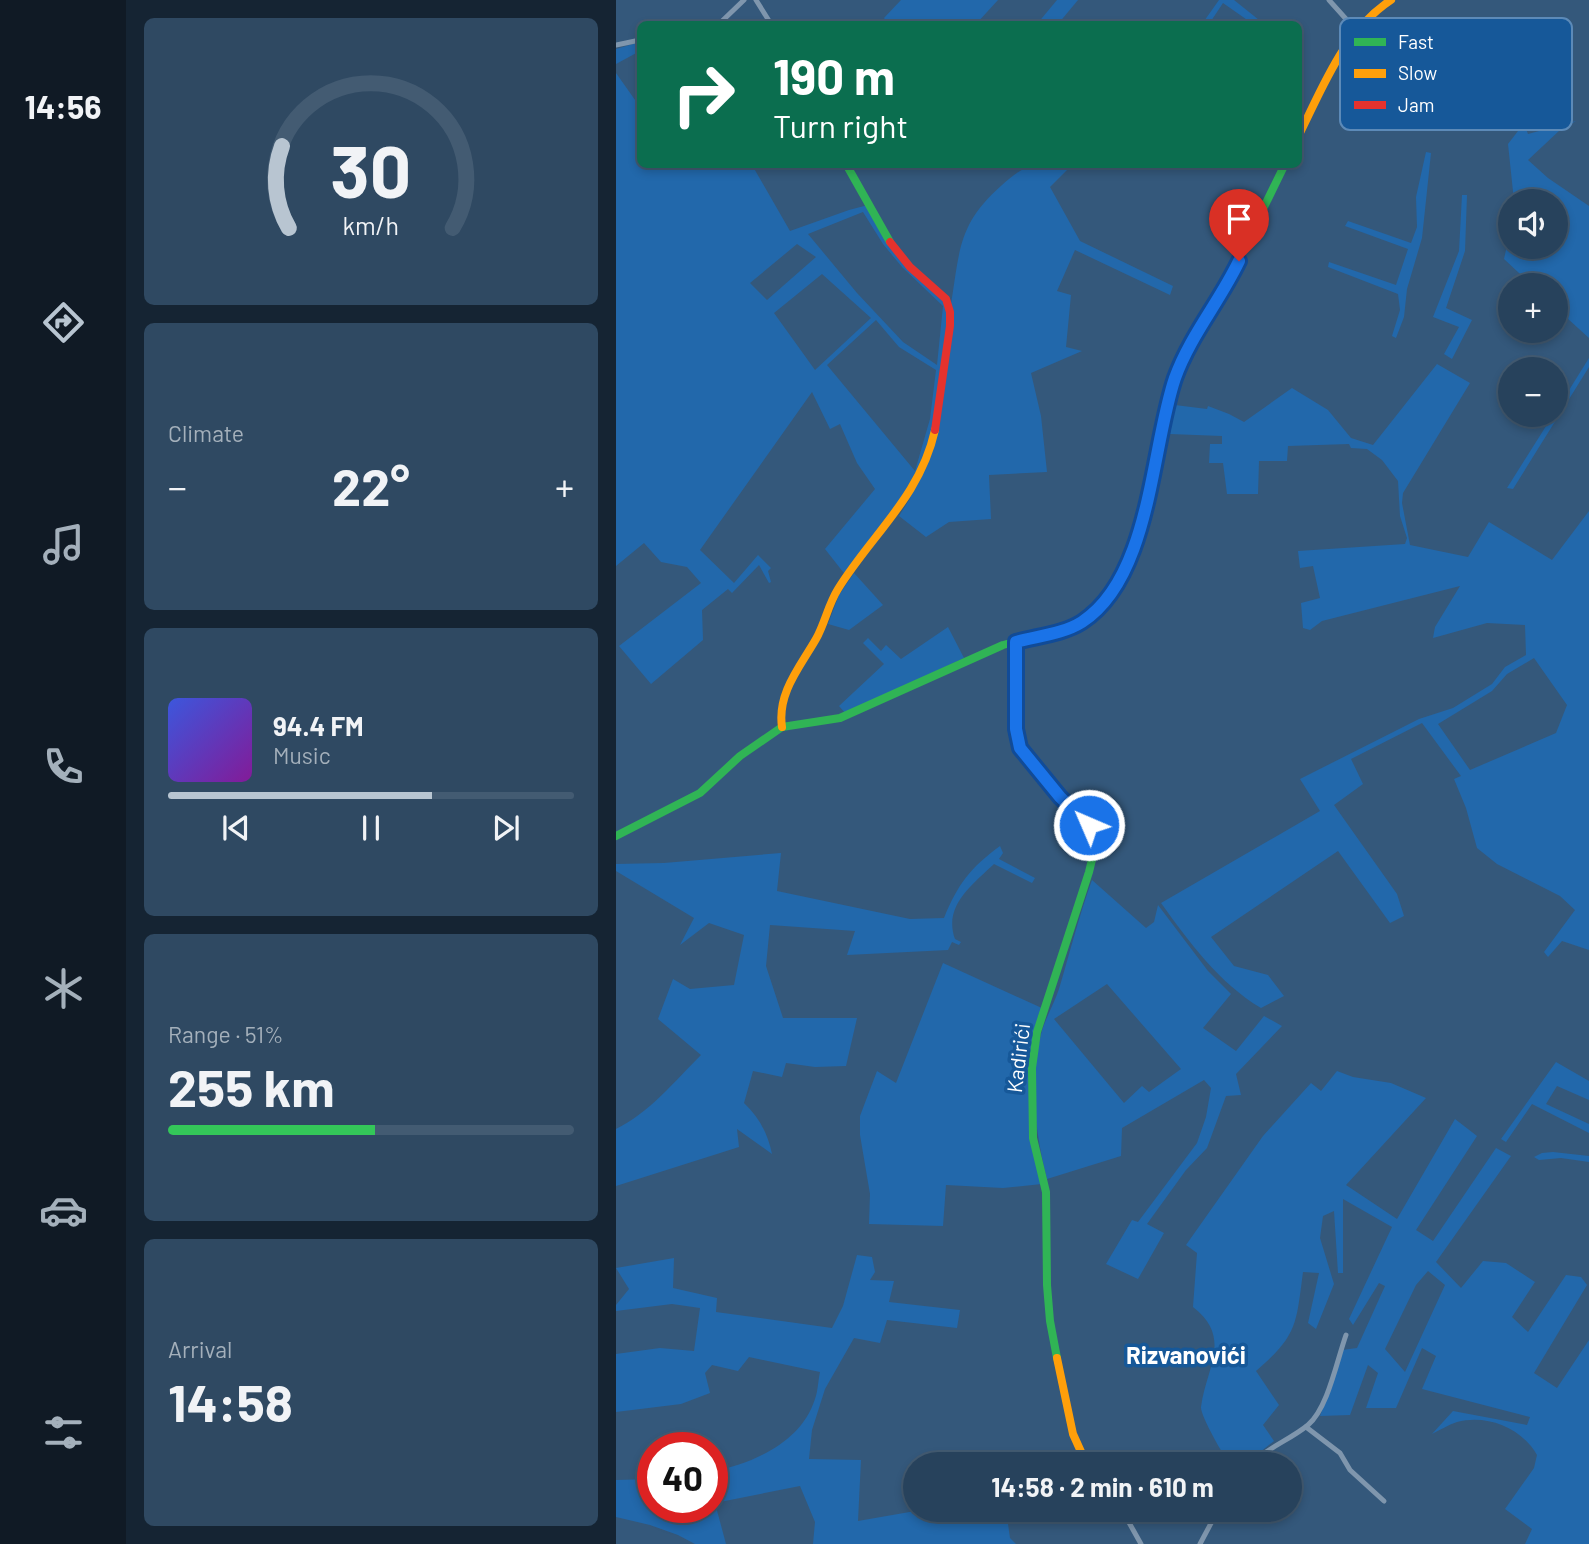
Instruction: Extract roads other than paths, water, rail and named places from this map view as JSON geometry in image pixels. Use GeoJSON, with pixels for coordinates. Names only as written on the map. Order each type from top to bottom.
{"type":"FeatureCollection","features":[{"type":"Feature","properties":{"kind":"street"},"geometry":{"type":"LineString","coordinates":[[722,21],[744,0]]}},
{"type":"Feature","properties":{"kind":"street"},"geometry":{"type":"LineString","coordinates":[[756,0],[769,21]]}},
{"type":"Feature","properties":{"kind":"street"},"geometry":{"type":"LineString","coordinates":[[1329,0],[1345,18]]}},
{"type":"Feature","properties":{"kind":"street"},"geometry":{"type":"LineString","coordinates":[[1366,18],[1376,8],[1391,0]]}},
{"type":"Feature","properties":{"kind":"street"},"geometry":{"type":"LineString","coordinates":[[616,45],[637,41]]}},
{"type":"Feature","properties":{"kind":"street"},"geometry":{"type":"LineString","coordinates":[[1302,129],[1340,57]]}},
{"type":"Feature","properties":{"kind":"street"},"geometry":{"type":"LineString","coordinates":[[782,726],[780,708],[788,685],[819,633],[836,592],[883,531],[923,467],[937,416],[950,326],[946,299],[911,267],[884,235],[848,168]]}},
{"type":"Feature","properties":{"kind":"street"},"geometry":{"type":"LineString","coordinates":[[616,836],[700,793],[753,746],[782,726],[840,718],[977,656],[1016,642],[1068,629],[1098,608],[1121,573],[1138,536],[1176,375],[1232,274],[1282,168]]}},
{"type":"Feature","properties":{"kind":"street","name":"Kadirići"},"geometry":{"type":"LineString","coordinates":[[1016,642],[1016,729],[1020,748],[1060,797],[1089,825],[1095,847],[1037,1032],[1032,1068],[1032,1138],[1045,1192],[1047,1285],[1051,1321],[1073,1434],[1079,1452]]}},
{"type":"Feature","properties":{"kind":"street"},"geometry":{"type":"LineString","coordinates":[[1265,1452],[1306,1427],[1321,1408],[1346,1335]]}},
{"type":"Feature","properties":{"kind":"street"},"geometry":{"type":"LineString","coordinates":[[1306,1427],[1339,1453],[1350,1470],[1384,1501]]}},
{"type":"Feature","properties":{"kind":"street"},"geometry":{"type":"LineString","coordinates":[[1129,1522],[1142,1544]]}},
{"type":"Feature","properties":{"kind":"street"},"geometry":{"type":"LineString","coordinates":[[1200,1544],[1212,1522]]}},
{"type":"Feature","properties":{"kind":"district","name":"Rizvanovići"},"geometry":{"type":"Point","coordinates":[1186,1356]}}]}
